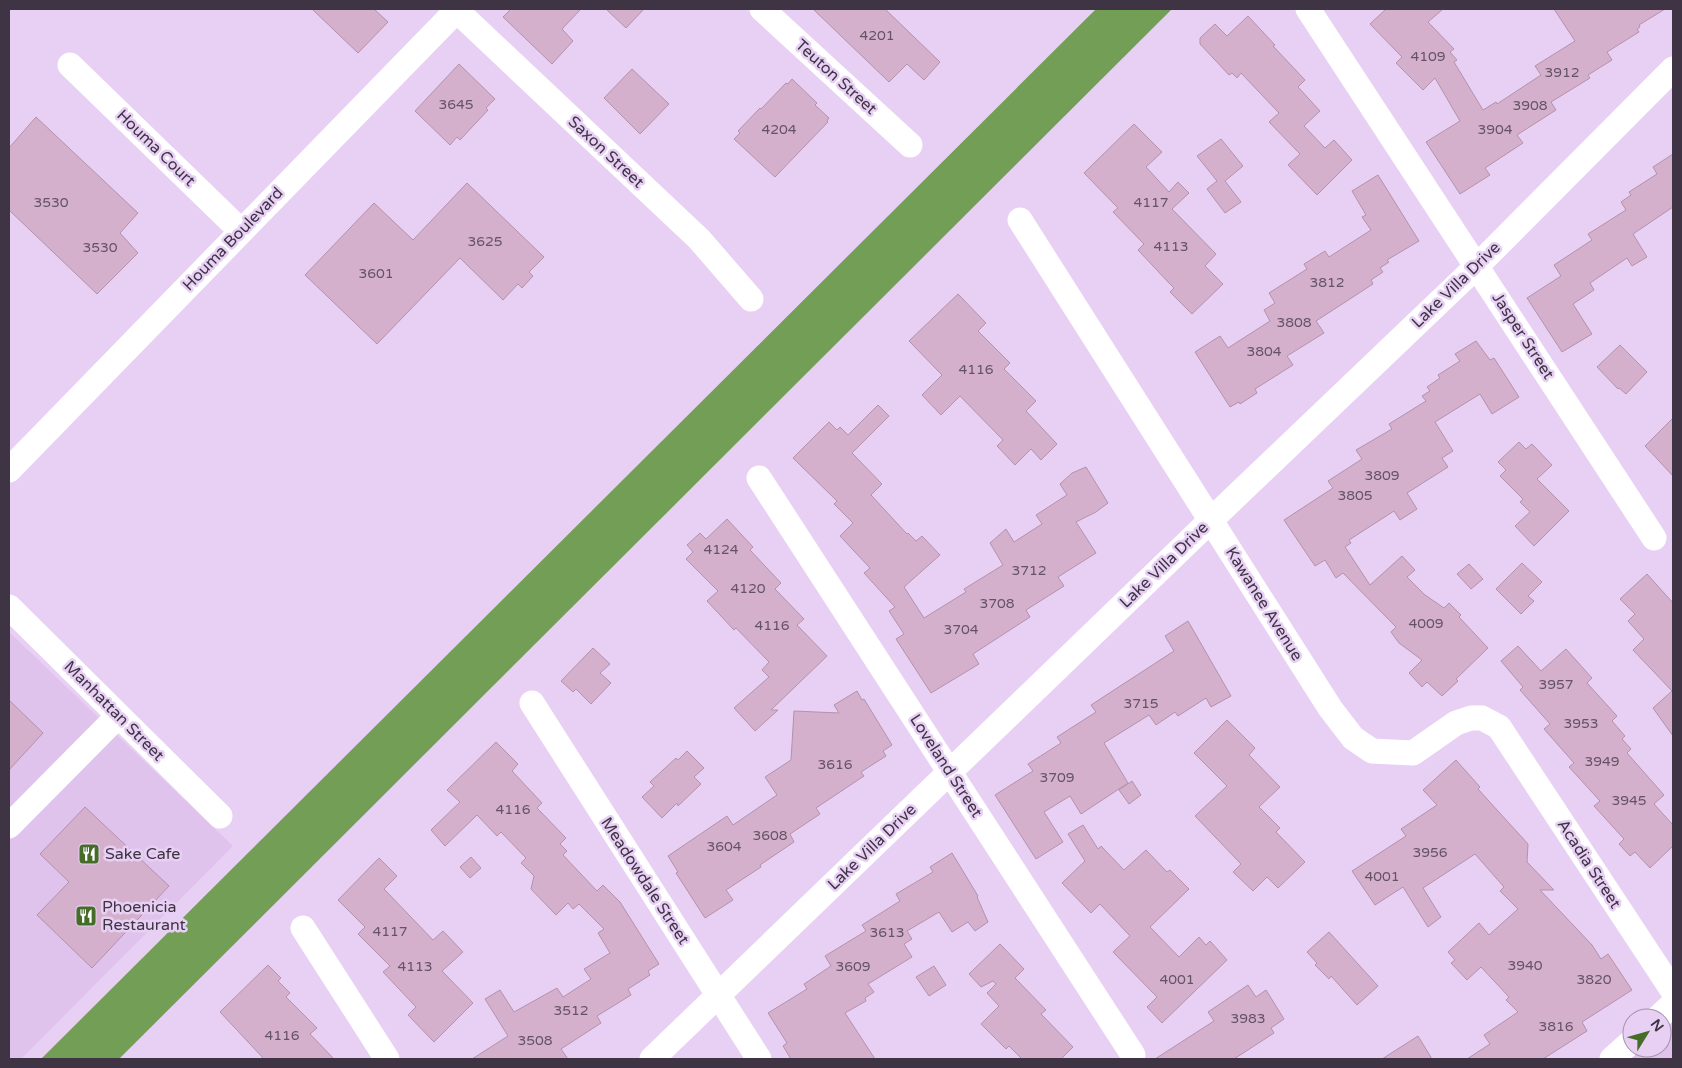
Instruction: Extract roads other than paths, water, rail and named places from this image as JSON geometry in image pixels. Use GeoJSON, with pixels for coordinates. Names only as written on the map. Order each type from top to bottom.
{"type":"FeatureCollection","features":[{"type":"Feature","properties":{"kind":"street","name":"Houma Boulevard"},"geometry":{"type":"LineString","coordinates":[[9,470],[457,9]]}},
{"type":"Feature","properties":{"kind":"street","name":"Saxon Street"},"geometry":{"type":"LineString","coordinates":[[457,9],[698,239],[751,299]]}},
{"type":"Feature","properties":{"kind":"street","name":"Teuton Street"},"geometry":{"type":"LineString","coordinates":[[762,9],[910,145]]}},
{"type":"Feature","properties":{"kind":"street","name":"Jasper Street"},"geometry":{"type":"LineString","coordinates":[[1308,9],[1654,538]]}},
{"type":"Feature","properties":{"kind":"street","name":"Houma Court"},"geometry":{"type":"LineString","coordinates":[[70,64],[241,231]]}},
{"type":"Feature","properties":{"kind":"street","name":"Lake Villa Drive"},"geometry":{"type":"LineString","coordinates":[[652,1059],[1210,520],[1477,266],[1673,69]]}},
{"type":"Feature","properties":{"kind":"street","name":"Kawanee Avenue"},"geometry":{"type":"LineString","coordinates":[[1020,220],[1330,708],[1353,738],[1372,751],[1413,753],[1456,723],[1471,718],[1482,718],[1499,727],[1505,736]]}},
{"type":"Feature","properties":{"kind":"street","name":"Loveland Street"},"geometry":{"type":"LineString","coordinates":[[759,478],[1133,1055]]}},
{"type":"Feature","properties":{"kind":"street","name":"Manhattan Street"},"geometry":{"type":"LineString","coordinates":[[9,607],[220,816]]}},
{"type":"Feature","properties":{"kind":"street","name":"Meadowdale Street"},"geometry":{"type":"LineString","coordinates":[[532,703],[759,1059]]}},
{"type":"Feature","properties":{"kind":"street"},"geometry":{"type":"LineString","coordinates":[[9,826],[118,716]]}},
{"type":"Feature","properties":{"kind":"street","name":"Acadia Street"},"geometry":{"type":"LineString","coordinates":[[1505,736],[1673,991]]}},
{"type":"Feature","properties":{"kind":"street"},"geometry":{"type":"LineString","coordinates":[[304,928],[387,1059]]}},
{"type":"Feature","properties":{"kind":"street"},"geometry":{"type":"LineString","coordinates":[[1612,1059],[1622,1050]]}},
{"type":"Feature","properties":{"kind":"place","name":"Sake Cafe"},"geometry":{"type":"Point","coordinates":[89,854]}},
{"type":"Feature","properties":{"kind":"place","name":"Phoenicia Restaurant"},"geometry":{"type":"Point","coordinates":[86,916]}}]}
